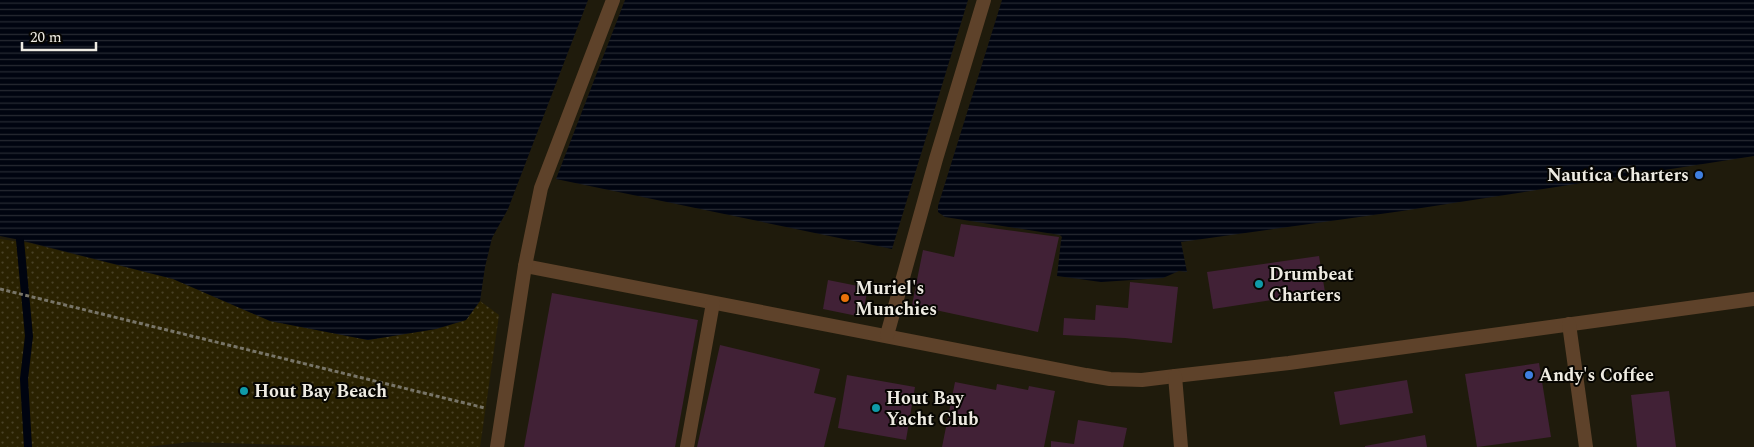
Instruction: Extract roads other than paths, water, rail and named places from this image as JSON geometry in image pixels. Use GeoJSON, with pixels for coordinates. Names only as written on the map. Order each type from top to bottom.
{"type":"FeatureCollection","features":[{"type":"Feature","properties":{"kind":"lane"},"geometry":{"type":"LineString","coordinates":[[497,447],[525,266],[541,188],[613,0]]}},
{"type":"Feature","properties":{"kind":"lane"},"geometry":{"type":"LineString","coordinates":[[886,335],[984,0]]}},
{"type":"Feature","properties":{"kind":"lane"},"geometry":{"type":"LineString","coordinates":[[525,266],[1110,379],[1142,380],[1289,363],[1754,299]]}},
{"type":"Feature","properties":{"kind":"lane"},"geometry":{"type":"LineString","coordinates":[[687,447],[713,303]]}},
{"type":"Feature","properties":{"kind":"lane"},"geometry":{"type":"LineString","coordinates":[[1569,324],[1586,447]]}},
{"type":"Feature","properties":{"kind":"lane"},"geometry":{"type":"LineString","coordinates":[[1175,376],[1181,447]]}},
{"type":"Feature","properties":{"kind":"waterway"},"geometry":{"type":"LineString","coordinates":[[20,240],[29,336],[24,379],[28,447]]}},
{"type":"Feature","properties":{"kind":"place","name":"Nautica Charters"},"geometry":{"type":"Point","coordinates":[1699,175]}},
{"type":"Feature","properties":{"kind":"place","name":"Drumbeat Charters"},"geometry":{"type":"Point","coordinates":[1259,284]}},
{"type":"Feature","properties":{"kind":"place","name":"Muriel's Munchies"},"geometry":{"type":"Point","coordinates":[845,298]}},
{"type":"Feature","properties":{"kind":"place","name":"Andy's Coffee"},"geometry":{"type":"Point","coordinates":[1529,375]}},
{"type":"Feature","properties":{"kind":"place","name":"Hout Bay Beach"},"geometry":{"type":"Point","coordinates":[244,391]}},
{"type":"Feature","properties":{"kind":"place","name":"Hout Bay Yacht Club"},"geometry":{"type":"Point","coordinates":[876,408]}}]}
